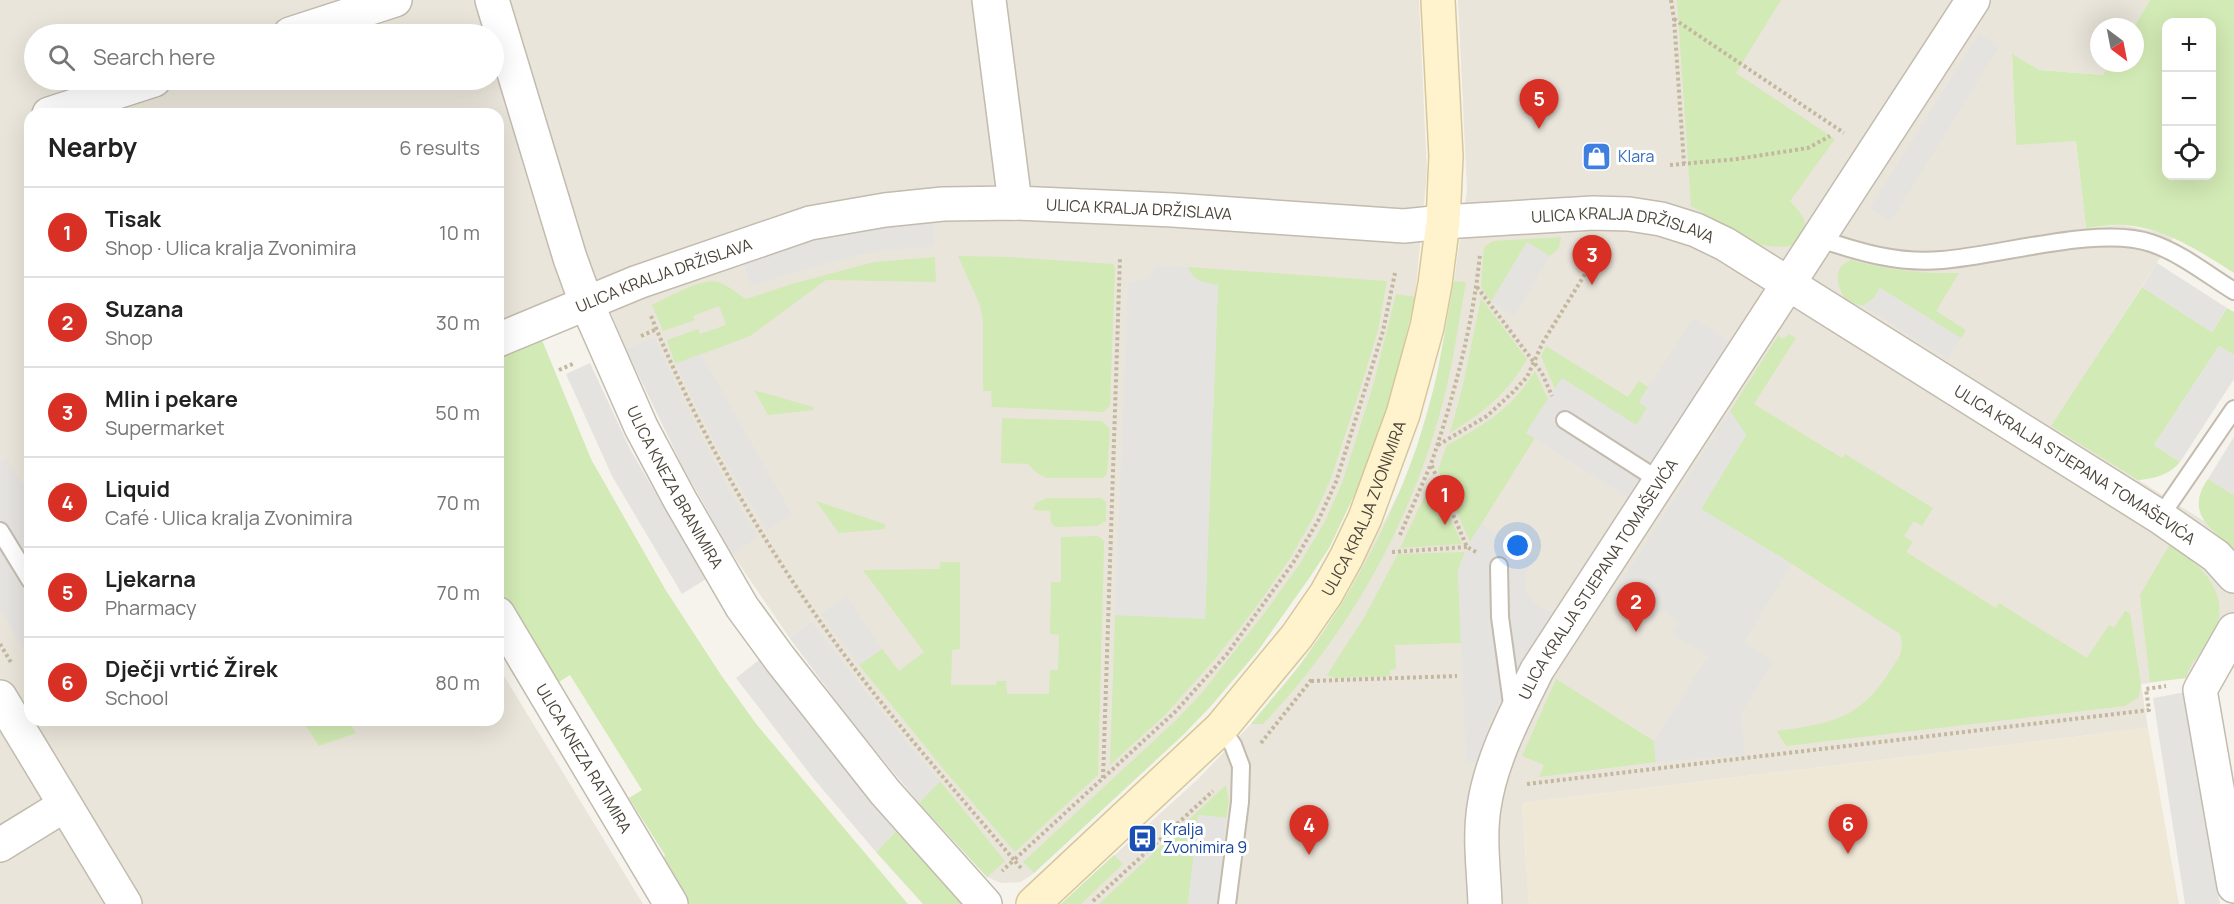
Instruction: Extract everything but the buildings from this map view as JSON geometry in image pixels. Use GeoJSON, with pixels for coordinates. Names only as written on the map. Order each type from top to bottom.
{"type":"FeatureCollection","features":[{"type":"Feature","properties":{"kind":"main road","name":"ULICA KRALJA ZVONIMIRA"},"geometry":{"type":"LineString","coordinates":[[1038,899],[1221,728],[1297,636],[1326,594],[1365,518],[1403,414],[1427,327],[1443,222],[1446,156],[1438,0]]}},
{"type":"Feature","properties":{"kind":"street"},"geometry":{"type":"LineString","coordinates":[[321,24],[395,0]]}},
{"type":"Feature","properties":{"kind":"street","name":"ULICA KNEZA BRANIMIRA"},"geometry":{"type":"LineString","coordinates":[[492,0],[499,24]]}},
{"type":"Feature","properties":{"kind":"street"},"geometry":{"type":"LineString","coordinates":[[989,0],[1015,202]]}},
{"type":"Feature","properties":{"kind":"street","name":"ULICA KRALJA STJEPANA TOMAŠEVIĆA"},"geometry":{"type":"LineString","coordinates":[[1485,904],[1482,826],[1487,789],[1514,717],[1537,670],[1973,0]]}},
{"type":"Feature","properties":{"kind":"street","name":"ULICA KNEZA BRANIMIRA"},"geometry":{"type":"LineString","coordinates":[[504,40],[570,258],[586,302],[641,428],[680,500],[742,607],[780,659],[885,792],[981,899]]}},
{"type":"Feature","properties":{"kind":"street"},"geometry":{"type":"LineString","coordinates":[[68,108],[123,90]]}},
{"type":"Feature","properties":{"kind":"street","name":"ULICA KRALJA DRŽISLAVA"},"geometry":{"type":"LineString","coordinates":[[504,337],[586,302],[769,236],[820,221],[932,205],[1015,202],[1404,226],[1593,213],[1629,214],[1661,219],[1696,230],[1788,282]]}},
{"type":"Feature","properties":{"kind":"street","name":"ULICA KRALJA STJEPANA TOMAŠEVIĆA"},"geometry":{"type":"LineString","coordinates":[[1788,282],[1914,364],[2160,517],[2216,556],[2234,576]]}},
{"type":"Feature","properties":{"kind":"street","name":"ULICA KNEZA RATIMIRA"},"geometry":{"type":"LineString","coordinates":[[504,624],[670,904]]}},
{"type":"Feature","properties":{"kind":"street"},"geometry":{"type":"LineString","coordinates":[[2234,630],[2200,690],[2234,886]]}},
{"type":"Feature","properties":{"kind":"street"},"geometry":{"type":"LineString","coordinates":[[0,697],[125,904]]}},
{"type":"Feature","properties":{"kind":"street"},"geometry":{"type":"LineString","coordinates":[[0,844],[65,805]]}},
{"type":"Feature","properties":{"kind":"lane"},"geometry":{"type":"LineString","coordinates":[[1817,238],[1858,252],[1899,261],[1942,261],[2078,240],[2124,238],[2150,242],[2171,252],[2234,291]]}},
{"type":"Feature","properties":{"kind":"lane"},"geometry":{"type":"LineString","coordinates":[[2160,517],[2234,409]]}},
{"type":"Feature","properties":{"kind":"lane"},"geometry":{"type":"LineString","coordinates":[[1565,420],[1660,481]]}},
{"type":"Feature","properties":{"kind":"lane"},"geometry":{"type":"LineString","coordinates":[[0,531],[24,570]]}},
{"type":"Feature","properties":{"kind":"lane"},"geometry":{"type":"LineString","coordinates":[[1499,566],[1500,617],[1514,717]]}},
{"type":"Feature","properties":{"kind":"lane"},"geometry":{"type":"LineString","coordinates":[[1221,728],[1233,745],[1241,766],[1240,802],[1227,904]]}},
{"type":"Feature","properties":{"kind":"path"},"geometry":{"type":"LineString","coordinates":[[1671,0],[1684,164]]}},
{"type":"Feature","properties":{"kind":"path"},"geometry":{"type":"LineString","coordinates":[[1674,19],[1846,135]]}},
{"type":"Feature","properties":{"kind":"path"},"geometry":{"type":"LineString","coordinates":[[1670,165],[1737,159],[1808,148],[1830,136]]}},
{"type":"Feature","properties":{"kind":"path"},"geometry":{"type":"LineString","coordinates":[[1467,547],[1431,464],[1456,383],[1476,287],[1483,221]]}},
{"type":"Feature","properties":{"kind":"path"},"geometry":{"type":"LineString","coordinates":[[1437,446],[1487,416],[1527,377],[1543,342],[1602,247]]}},
{"type":"Feature","properties":{"kind":"path"},"geometry":{"type":"LineString","coordinates":[[1103,778],[1120,257]]}},
{"type":"Feature","properties":{"kind":"path"},"geometry":{"type":"LineString","coordinates":[[981,899],[1014,860],[1176,711],[1206,679],[1293,563],[1318,521],[1336,482],[1383,331],[1395,273]]}},
{"type":"Feature","properties":{"kind":"path"},"geometry":{"type":"LineString","coordinates":[[1476,287],[1535,362],[1551,394]]}},
{"type":"Feature","properties":{"kind":"path"},"geometry":{"type":"LineString","coordinates":[[657,329],[684,392],[716,455],[762,534],[816,616],[872,691],[1014,860],[1038,899]]}},
{"type":"Feature","properties":{"kind":"path"},"geometry":{"type":"LineString","coordinates":[[1392,552],[1467,547],[1499,566]]}},
{"type":"Feature","properties":{"kind":"path"},"geometry":{"type":"LineString","coordinates":[[1311,681],[1457,676]]}},
{"type":"Feature","properties":{"kind":"path"},"geometry":{"type":"LineString","coordinates":[[1487,789],[2149,710],[2146,689],[2182,683],[2200,690]]}},
{"type":"Feature","properties":{"kind":"path"},"geometry":{"type":"LineString","coordinates":[[1090,904],[1241,766]]}},
{"type":"Feature","properties":{"kind":"shaded area"},"geometry":{"type":"Polygon","coordinates":[[[0,0],[1419,0],[1427,172],[1415,297],[1394,388],[1358,487],[1329,548],[1257,652],[1184,734],[1034,873],[1021,882],[1001,883],[987,877],[919,803],[940,781],[875,703],[812,621],[789,637],[735,558],[683,467],[626,349],[598,281],[504,319],[504,108],[24,108],[24,726],[504,726],[504,676],[643,904],[0,904],[0,0]]]}},
{"type":"Feature","properties":{"kind":"shaded area"},"geometry":{"type":"Polygon","coordinates":[[[1458,0],[2150,0],[2139,18],[2090,18],[2090,72],[2106,72],[2104,75],[2039,70],[2012,55],[2016,144],[2076,141],[2086,228],[2121,225],[2164,233],[2173,238],[2052,426],[2204,521],[2214,533],[2234,548],[2234,664],[2227,668],[2215,688],[2186,678],[2141,684],[2148,728],[1522,803],[1529,904],[1061,904],[1198,779],[1251,724],[1299,666],[1344,601],[1402,486],[1417,447],[1436,381],[1467,190],[1458,0]]]}},
{"type":"Feature","properties":{"kind":"shaded area"},"geometry":{"type":"Polygon","coordinates":[[[1979,34],[1999,47],[1891,221],[1870,208],[1979,34]]]}},
{"type":"Feature","properties":{"kind":"shaded area"},"geometry":{"type":"Polygon","coordinates":[[[934,219],[935,247],[885,250],[859,255],[752,286],[741,259],[812,236],[934,219]]]}},
{"type":"Feature","properties":{"kind":"shaded area"},"geometry":{"type":"Polygon","coordinates":[[[1527,242],[1550,256],[1515,316],[1491,302],[1527,242]]]}},
{"type":"Feature","properties":{"kind":"shaded area"},"geometry":{"type":"Polygon","coordinates":[[[2157,263],[2227,308],[2212,332],[2142,287],[2157,263]]]}},
{"type":"Feature","properties":{"kind":"shaded area"},"geometry":{"type":"Polygon","coordinates":[[[1156,265],[1188,267],[1193,278],[1198,281],[1218,285],[1205,619],[1115,615],[1128,282],[1148,278],[1156,265]]]}},
{"type":"Feature","properties":{"kind":"shaded area"},"geometry":{"type":"Polygon","coordinates":[[[1880,288],[1961,338],[1948,359],[1863,306],[1873,299],[1880,288]]]}},
{"type":"Feature","properties":{"kind":"shaded area"},"geometry":{"type":"Polygon","coordinates":[[[1693,318],[1730,342],[1630,499],[1526,433],[1562,378],[1636,425],[1647,408],[1639,402],[1693,318]]]}},
{"type":"Feature","properties":{"kind":"shaded area"},"geometry":{"type":"Polygon","coordinates":[[[654,337],[697,428],[732,495],[758,537],[732,554],[683,467],[626,349],[654,337]]]}},
{"type":"Feature","properties":{"kind":"shaded area"},"geometry":{"type":"Polygon","coordinates":[[[2219,346],[2234,355],[2234,379],[2180,462],[2154,445],[2219,346]]]}},
{"type":"Feature","properties":{"kind":"shaded area"},"geometry":{"type":"Polygon","coordinates":[[[701,354],[792,514],[767,531],[721,454],[675,364],[701,354]]]}},
{"type":"Feature","properties":{"kind":"shaded area"},"geometry":{"type":"Polygon","coordinates":[[[590,363],[631,451],[706,579],[682,594],[612,476],[566,374],[590,363]]]}},
{"type":"Feature","properties":{"kind":"shaded area"},"geometry":{"type":"Polygon","coordinates":[[[1730,411],[1746,435],[1701,509],[1792,564],[1744,642],[1774,660],[1741,714],[1745,755],[1656,762],[1654,741],[1708,656],[1672,633],[1679,621],[1660,610],[1653,621],[1612,596],[1730,411]]]}},
{"type":"Feature","properties":{"kind":"shaded area"},"geometry":{"type":"Polygon","coordinates":[[[2234,437],[2234,494],[2233,495],[2208,479],[2234,437]]]}},
{"type":"Feature","properties":{"kind":"shaded area"},"geometry":{"type":"Polygon","coordinates":[[[7,459],[24,486],[24,649],[0,610],[0,461],[7,459]]]}},
{"type":"Feature","properties":{"kind":"shaded area"},"geometry":{"type":"Polygon","coordinates":[[[1481,524],[1533,558],[1526,574],[1525,592],[1536,604],[1556,614],[1497,708],[1489,724],[1479,762],[1466,763],[1458,570],[1467,547],[1481,524]]]}},
{"type":"Feature","properties":{"kind":"shaded area"},"geometry":{"type":"Polygon","coordinates":[[[846,596],[882,649],[859,665],[821,614],[846,596]]]}},
{"type":"Feature","properties":{"kind":"shaded area"},"geometry":{"type":"Polygon","coordinates":[[[812,621],[875,703],[940,781],[919,803],[851,721],[789,637],[812,621]]]}},
{"type":"Feature","properties":{"kind":"shaded area"},"geometry":{"type":"Polygon","coordinates":[[[760,659],[897,830],[876,852],[813,778],[736,678],[760,659]]]}},
{"type":"Feature","properties":{"kind":"shaded area"},"geometry":{"type":"Polygon","coordinates":[[[2186,692],[2220,904],[2185,904],[2153,698],[2186,692]]]}},
{"type":"Feature","properties":{"kind":"shaded area"},"geometry":{"type":"Polygon","coordinates":[[[2148,728],[2179,904],[1529,904],[1522,803],[2148,728]]]}},
{"type":"Feature","properties":{"kind":"shaded area"},"geometry":{"type":"Polygon","coordinates":[[[1198,815],[1226,818],[1217,904],[1188,904],[1198,815]]]}},
{"type":"Feature","properties":{"kind":"green space"},"geometry":{"type":"Polygon","coordinates":[[[1677,0],[1781,0],[1736,73],[1835,139],[1790,201],[1800,212],[1805,225],[1797,244],[1778,247],[1758,244],[1691,206],[1677,0]]]}},
{"type":"Feature","properties":{"kind":"green space"},"geometry":{"type":"Polygon","coordinates":[[[2150,0],[2234,0],[2234,273],[2182,242],[2154,231],[2118,225],[2086,228],[2076,141],[2016,145],[2012,54],[2039,70],[2103,75],[2105,72],[2144,72],[2144,18],[2139,18],[2150,0]]]}},
{"type":"Feature","properties":{"kind":"green space"},"geometry":{"type":"Polygon","coordinates":[[[1561,237],[1559,248],[1550,256],[1527,242],[1491,302],[1481,287],[1484,247],[1493,241],[1561,237]]]}},
{"type":"Feature","properties":{"kind":"green space"},"geometry":{"type":"Polygon","coordinates":[[[958,256],[1113,264],[1115,268],[1110,406],[1103,412],[992,407],[991,391],[983,391],[983,322],[980,305],[958,256]]]}},
{"type":"Feature","properties":{"kind":"green space"},"geometry":{"type":"Polygon","coordinates":[[[935,257],[936,282],[826,280],[750,336],[675,364],[667,340],[698,329],[700,334],[726,325],[719,306],[693,316],[695,320],[663,331],[652,305],[704,282],[722,283],[746,299],[874,262],[935,257]]]}},
{"type":"Feature","properties":{"kind":"green space"},"geometry":{"type":"Polygon","coordinates":[[[1851,260],[1904,271],[1959,273],[1936,311],[1966,330],[1961,338],[1880,288],[1873,299],[1863,306],[1847,301],[1839,284],[1838,273],[1845,263],[1851,260]]]}},
{"type":"Feature","properties":{"kind":"green space"},"geometry":{"type":"Polygon","coordinates":[[[1188,267],[1387,281],[1378,330],[1330,481],[1313,518],[1289,560],[1254,610],[1215,659],[1165,715],[1110,765],[1115,615],[1205,618],[1218,286],[1196,279],[1188,267]]]}},
{"type":"Feature","properties":{"kind":"green space"},"geometry":{"type":"Polygon","coordinates":[[[1454,281],[1466,282],[1448,381],[1420,475],[1400,521],[1378,565],[1326,649],[1296,688],[1263,724],[1251,724],[1321,636],[1359,575],[1391,511],[1418,444],[1428,410],[1454,281]]]}},
{"type":"Feature","properties":{"kind":"green space"},"geometry":{"type":"Polygon","coordinates":[[[2142,287],[2212,332],[2227,308],[2234,312],[2234,355],[2219,346],[2154,445],[2180,462],[2161,476],[2138,480],[2051,426],[2142,287]]]}},
{"type":"Feature","properties":{"kind":"green space"},"geometry":{"type":"Polygon","coordinates":[[[1396,294],[1415,297],[1394,388],[1358,487],[1329,548],[1257,652],[1211,706],[1184,734],[1034,873],[1023,862],[1201,694],[1299,565],[1324,523],[1342,483],[1373,386],[1396,294]]]}},
{"type":"Feature","properties":{"kind":"green space"},"geometry":{"type":"Polygon","coordinates":[[[1481,298],[1527,359],[1494,401],[1474,418],[1450,433],[1463,385],[1481,298]]]}},
{"type":"Feature","properties":{"kind":"green space"},"geometry":{"type":"Polygon","coordinates":[[[1789,334],[1796,338],[1754,404],[1842,458],[1845,454],[1933,508],[1922,526],[1914,521],[1904,536],[1913,542],[1906,552],[1996,608],[1999,603],[2087,658],[2109,625],[2114,628],[2125,611],[2130,613],[2141,684],[2139,697],[2125,706],[1786,746],[1777,731],[1828,722],[1855,709],[1867,700],[1896,662],[1902,645],[1900,634],[1792,564],[1701,509],[1746,435],[1730,411],[1778,336],[1783,339],[1789,334]]]}},
{"type":"Feature","properties":{"kind":"green space"},"geometry":{"type":"Polygon","coordinates":[[[542,340],[591,459],[665,589],[721,675],[757,725],[908,904],[686,904],[661,865],[665,855],[629,798],[642,790],[570,675],[551,687],[504,612],[504,355],[542,340]]]}},
{"type":"Feature","properties":{"kind":"green space"},"geometry":{"type":"Polygon","coordinates":[[[1546,346],[1628,397],[1639,381],[1648,387],[1639,402],[1648,408],[1636,425],[1562,378],[1555,389],[1541,356],[1546,346]]]}},
{"type":"Feature","properties":{"kind":"green space"},"geometry":{"type":"Polygon","coordinates":[[[1535,371],[1548,399],[1526,433],[1535,438],[1470,542],[1438,470],[1447,445],[1486,423],[1497,414],[1517,395],[1535,371]]]}},
{"type":"Feature","properties":{"kind":"green space"},"geometry":{"type":"Polygon","coordinates":[[[754,390],[813,407],[814,410],[768,415],[754,390]]]}},
{"type":"Feature","properties":{"kind":"green space"},"geometry":{"type":"Polygon","coordinates":[[[1002,418],[1102,421],[1110,429],[1107,474],[1103,478],[1047,478],[1037,473],[1028,464],[1001,463],[1002,418]]]}},
{"type":"Feature","properties":{"kind":"green space"},"geometry":{"type":"Polygon","coordinates":[[[1433,479],[1462,544],[1400,548],[1433,479]]]}},
{"type":"Feature","properties":{"kind":"green space"},"geometry":{"type":"Polygon","coordinates":[[[2208,479],[2234,494],[2234,548],[2216,534],[2203,519],[2199,501],[2201,490],[2208,479]]]}},
{"type":"Feature","properties":{"kind":"green space"},"geometry":{"type":"Polygon","coordinates":[[[1047,498],[1101,498],[1106,502],[1106,521],[1097,526],[1055,527],[1051,522],[1050,511],[1033,510],[1036,503],[1047,498]]]}},
{"type":"Feature","properties":{"kind":"green space"},"geometry":{"type":"Polygon","coordinates":[[[816,501],[885,524],[885,529],[839,533],[816,501]]]}},
{"type":"Feature","properties":{"kind":"green space"},"geometry":{"type":"Polygon","coordinates":[[[1098,536],[1104,541],[1104,547],[1098,775],[1015,852],[859,665],[882,649],[899,671],[924,652],[863,570],[940,569],[940,562],[960,562],[960,649],[952,650],[951,685],[996,685],[997,681],[1006,681],[1007,694],[1049,694],[1050,670],[1058,670],[1059,635],[1050,634],[1051,582],[1061,582],[1061,537],[1098,536]]]}},
{"type":"Feature","properties":{"kind":"green space"},"geometry":{"type":"Polygon","coordinates":[[[2170,544],[2194,563],[2212,584],[2220,609],[2218,623],[2212,639],[2193,662],[2186,678],[2150,682],[2140,595],[2170,544]]]}},
{"type":"Feature","properties":{"kind":"green space"},"geometry":{"type":"Polygon","coordinates":[[[1465,552],[1458,570],[1461,643],[1395,645],[1396,669],[1390,670],[1390,676],[1336,678],[1327,675],[1365,616],[1398,554],[1465,552]]]}},
{"type":"Feature","properties":{"kind":"green space"},"geometry":{"type":"Polygon","coordinates":[[[1556,679],[1654,741],[1656,762],[1539,777],[1544,765],[1522,756],[1556,679]]]}},
{"type":"Feature","properties":{"kind":"green space"},"geometry":{"type":"Polygon","coordinates":[[[306,726],[352,726],[356,733],[319,746],[306,726]]]}},
{"type":"Feature","properties":{"kind":"green space"},"geometry":{"type":"Polygon","coordinates":[[[940,781],[1005,861],[987,877],[919,803],[940,781]]]}},
{"type":"Feature","properties":{"kind":"green space"},"geometry":{"type":"Polygon","coordinates":[[[1226,785],[1229,801],[1226,818],[1198,815],[1188,904],[1099,904],[1226,785]]]}},
{"type":"Feature","properties":{"kind":"green space"},"geometry":{"type":"Polygon","coordinates":[[[897,830],[960,904],[923,904],[876,852],[897,830]]]}},
{"type":"Feature","properties":{"kind":"green space"},"geometry":{"type":"Polygon","coordinates":[[[1114,855],[1123,864],[1081,904],[1061,904],[1114,855]]]}},
{"type":"Feature","properties":{"kind":"place","name":"Ljekarna"},"geometry":{"type":"Point","coordinates":[1539,129]}},
{"type":"Feature","properties":{"kind":"place","name":"Klara"},"geometry":{"type":"Point","coordinates":[1597,156]}},
{"type":"Feature","properties":{"kind":"place","name":"Mlin i pekare"},"geometry":{"type":"Point","coordinates":[1592,285]}},
{"type":"Feature","properties":{"kind":"place","name":"Tisak"},"geometry":{"type":"Point","coordinates":[1445,525]}},
{"type":"Feature","properties":{"kind":"place","name":"Suzana"},"geometry":{"type":"Point","coordinates":[1636,632]}},
{"type":"Feature","properties":{"kind":"place","name":"Kralja Zvonimira 9"},"geometry":{"type":"Point","coordinates":[1142,838]}},
{"type":"Feature","properties":{"kind":"place","name":"Dječji vrtić Žirek"},"geometry":{"type":"Point","coordinates":[1848,854]}},
{"type":"Feature","properties":{"kind":"place","name":"Liquid"},"geometry":{"type":"Point","coordinates":[1309,855]}}]}
